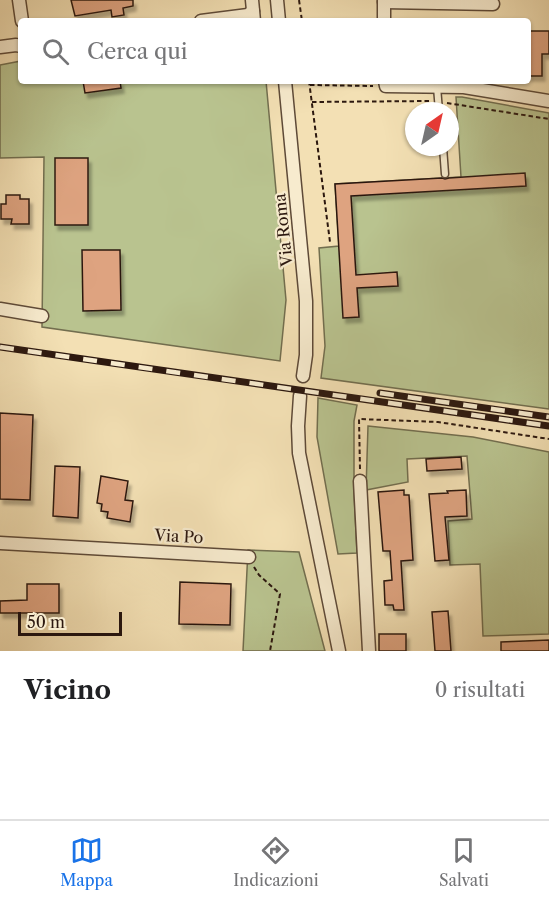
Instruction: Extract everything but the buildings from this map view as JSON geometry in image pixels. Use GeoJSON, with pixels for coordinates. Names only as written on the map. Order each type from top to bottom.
{"type":"FeatureCollection","features":[{"type":"Feature","properties":{"kind":"street"},"geometry":{"type":"LineString","coordinates":[[19,0],[22,18]]}},
{"type":"Feature","properties":{"kind":"street"},"geometry":{"type":"LineString","coordinates":[[277,0],[279,18]]}},
{"type":"Feature","properties":{"kind":"street"},"geometry":{"type":"LineString","coordinates":[[384,18],[384,1],[493,4]]}},
{"type":"Feature","properties":{"kind":"street"},"geometry":{"type":"LineString","coordinates":[[224,18],[248,15],[253,11]]}},
{"type":"Feature","properties":{"kind":"street"},"geometry":{"type":"LineString","coordinates":[[0,47],[18,45]]}},
{"type":"Feature","properties":{"kind":"street","name":"Via Roma"},"geometry":{"type":"LineString","coordinates":[[285,84],[306,301],[306,355],[303,376]]}},
{"type":"Feature","properties":{"kind":"street"},"geometry":{"type":"LineString","coordinates":[[399,84],[464,87],[549,101]]}},
{"type":"Feature","properties":{"kind":"street"},"geometry":{"type":"LineString","coordinates":[[0,309],[42,316]]}},
{"type":"Feature","properties":{"kind":"street"},"geometry":{"type":"LineString","coordinates":[[300,396],[299,453],[339,651]]}},
{"type":"Feature","properties":{"kind":"street"},"geometry":{"type":"LineString","coordinates":[[360,481],[369,651]]}},
{"type":"Feature","properties":{"kind":"street","name":"Via Po"},"geometry":{"type":"LineString","coordinates":[[0,543],[249,557]]}},
{"type":"Feature","properties":{"kind":"lane"},"geometry":{"type":"LineString","coordinates":[[437,87],[439,102]]}},
{"type":"Feature","properties":{"kind":"lane"},"geometry":{"type":"LineString","coordinates":[[444,156],[445,174]]}},
{"type":"Feature","properties":{"kind":"path"},"geometry":{"type":"LineString","coordinates":[[299,0],[302,18]]}},
{"type":"Feature","properties":{"kind":"path"},"geometry":{"type":"LineString","coordinates":[[310,84],[330,242]]}},
{"type":"Feature","properties":{"kind":"path"},"geometry":{"type":"LineString","coordinates":[[360,481],[359,419],[438,422],[549,439]]}},
{"type":"Feature","properties":{"kind":"path"},"geometry":{"type":"LineString","coordinates":[[249,557],[259,575],[280,594],[270,651]]}},
{"type":"Feature","properties":{"kind":"green space"},"geometry":{"type":"Polygon","coordinates":[[[18,62],[18,84],[266,84],[286,300],[280,361],[42,327],[44,157],[0,158],[0,65],[18,62]]]}},
{"type":"Feature","properties":{"kind":"green space"},"geometry":{"type":"Polygon","coordinates":[[[456,97],[462,97],[549,113],[549,409],[321,378],[325,346],[319,248],[339,246],[335,184],[461,177],[459,102],[456,102],[456,97]]]}},
{"type":"Feature","properties":{"kind":"green space"},"geometry":{"type":"Polygon","coordinates":[[[318,398],[357,405],[354,421],[354,492],[357,553],[338,554],[317,437],[318,398]]]}},
{"type":"Feature","properties":{"kind":"green space"},"geometry":{"type":"Polygon","coordinates":[[[368,426],[473,437],[549,452],[549,634],[483,636],[480,564],[450,565],[448,521],[472,519],[467,456],[407,459],[408,482],[366,490],[368,426]]]}},
{"type":"Feature","properties":{"kind":"green space"},"geometry":{"type":"Polygon","coordinates":[[[248,550],[299,552],[325,651],[243,651],[248,550]]]}},
{"type":"Feature","properties":{"kind":"railway"},"geometry":{"type":"LineString","coordinates":[[0,347],[549,426]]}},
{"type":"Feature","properties":{"kind":"railway"},"geometry":{"type":"LineString","coordinates":[[380,393],[549,417]]}}]}
